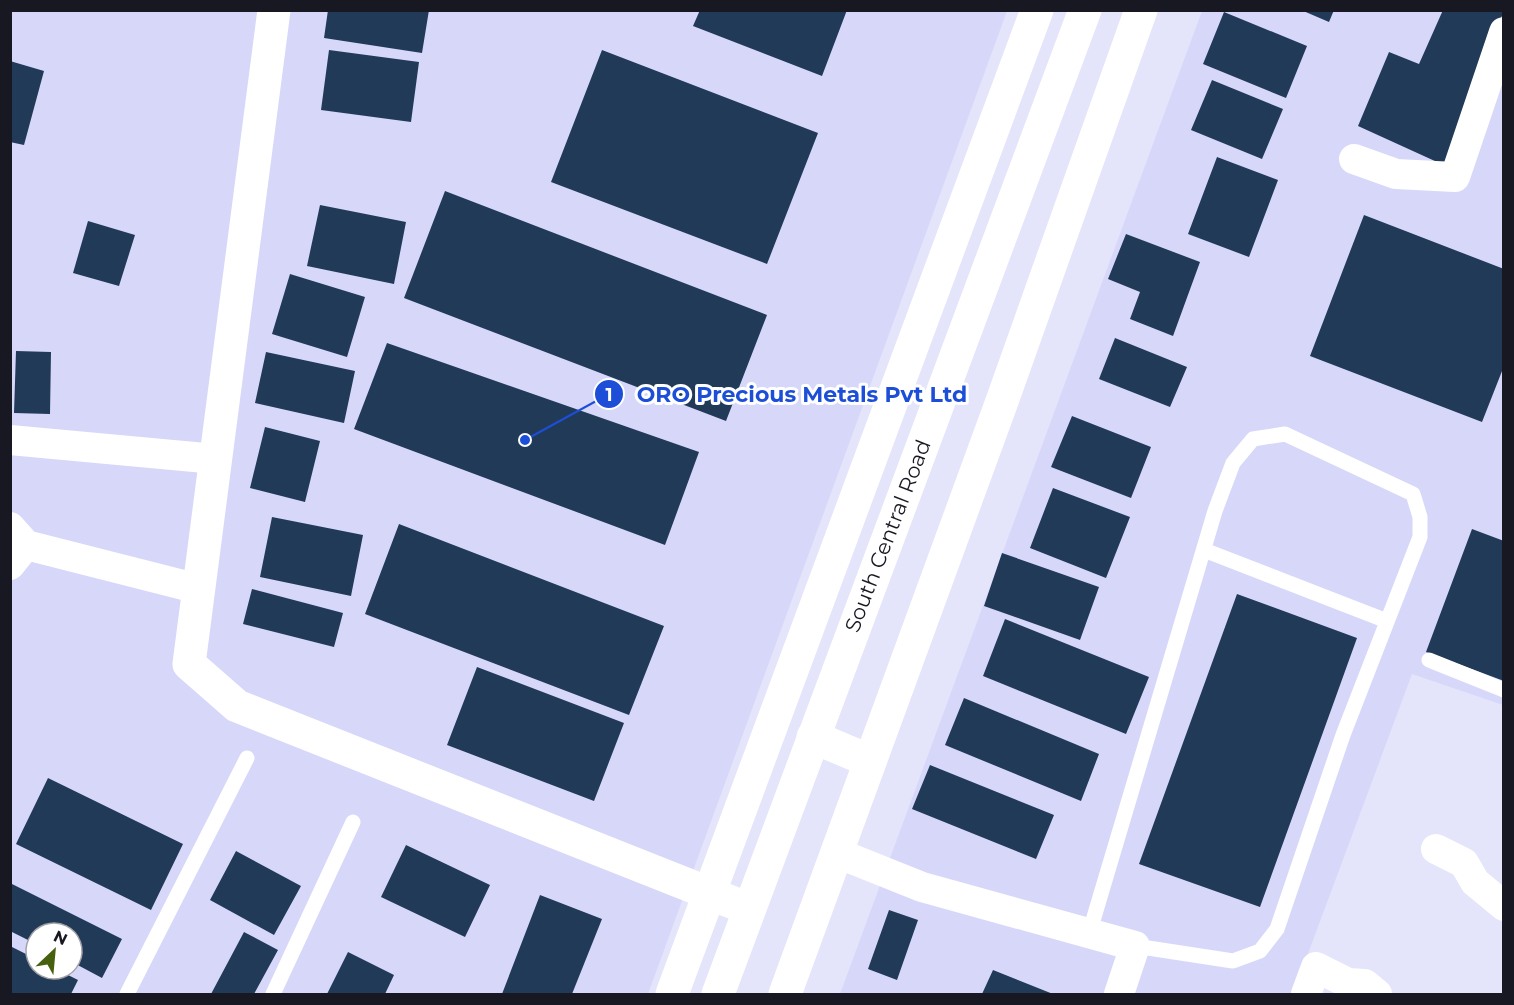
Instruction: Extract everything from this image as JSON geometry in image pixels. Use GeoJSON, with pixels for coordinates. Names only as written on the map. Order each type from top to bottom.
{"type":"FeatureCollection","features":[{"type":"Feature","properties":{"kind":"street"},"geometry":{"type":"LineString","coordinates":[[274,10],[189,664],[237,706],[708,895],[749,909]]}},
{"type":"Feature","properties":{"kind":"street","name":"South Central Road"},"geometry":{"type":"LineString","coordinates":[[672,994],[1037,10]]}},
{"type":"Feature","properties":{"kind":"street","name":"South Central Road"},"geometry":{"type":"LineString","coordinates":[[718,994],[1085,10]]}},
{"type":"Feature","properties":{"kind":"street"},"geometry":{"type":"LineString","coordinates":[[785,994],[997,415],[1141,10]]}},
{"type":"Feature","properties":{"kind":"street"},"geometry":{"type":"LineString","coordinates":[[1354,159],[1396,174],[1455,177],[1503,32]]}},
{"type":"Feature","properties":{"kind":"street"},"geometry":{"type":"LineString","coordinates":[[10,440],[216,459]]}},
{"type":"Feature","properties":{"kind":"street"},"geometry":{"type":"LineString","coordinates":[[16,546],[199,589]]}},
{"type":"Feature","properties":{"kind":"street"},"geometry":{"type":"LineString","coordinates":[[813,737],[870,761]]}},
{"type":"Feature","properties":{"kind":"street"},"geometry":{"type":"LineString","coordinates":[[1436,849],[1464,863],[1475,882],[1503,906]]}},
{"type":"Feature","properties":{"kind":"street"},"geometry":{"type":"LineString","coordinates":[[837,853],[922,888],[1135,946],[1119,994]]}},
{"type":"Feature","properties":{"kind":"street"},"geometry":{"type":"LineString","coordinates":[[1306,994],[1316,967],[1348,983],[1365,984],[1377,994]]}},
{"type":"Feature","properties":{"kind":"lane"},"geometry":{"type":"LineString","coordinates":[[1089,934],[1215,511],[1233,463],[1253,439],[1286,435],[1413,494],[1420,517],[1420,537],[1343,735],[1277,929],[1260,951],[1233,961],[1135,946]]}},
{"type":"Feature","properties":{"kind":"lane"},"geometry":{"type":"LineString","coordinates":[[1204,550],[1387,621]]}},
{"type":"Feature","properties":{"kind":"lane"},"geometry":{"type":"LineString","coordinates":[[1429,660],[1503,690]]}},
{"type":"Feature","properties":{"kind":"lane"},"geometry":{"type":"LineString","coordinates":[[127,994],[247,758]]}},
{"type":"Feature","properties":{"kind":"lane"},"geometry":{"type":"LineString","coordinates":[[273,994],[353,822]]}},
{"type":"Feature","properties":{"kind":"shaded area"},"geometry":{"type":"Polygon","coordinates":[[[10,11],[1007,11],[648,994],[11,994],[10,11]]]}},
{"type":"Feature","properties":{"kind":"shaded area"},"geometry":{"type":"Polygon","coordinates":[[[1202,11],[1503,11],[1503,705],[1412,674],[1293,994],[840,994],[1202,11]]]}},
{"type":"Feature","properties":{"kind":"building"},"geometry":{"type":"Polygon","coordinates":[[[328,10],[429,10],[422,53],[324,38],[328,10]]]}},
{"type":"Feature","properties":{"kind":"building"},"geometry":{"type":"Polygon","coordinates":[[[700,10],[847,10],[822,76],[693,26],[700,10]]]}},
{"type":"Feature","properties":{"kind":"building"},"geometry":{"type":"Polygon","coordinates":[[[1301,10],[1334,10],[1329,22],[1301,10]]]}},
{"type":"Feature","properties":{"kind":"building"},"geometry":{"type":"Polygon","coordinates":[[[1443,10],[1504,10],[1448,167],[1358,126],[1389,52],[1419,64],[1443,10]]]}},
{"type":"Feature","properties":{"kind":"building"},"geometry":{"type":"Polygon","coordinates":[[[1224,12],[1307,46],[1286,98],[1203,64],[1224,12]]]}},
{"type":"Feature","properties":{"kind":"building"},"geometry":{"type":"Polygon","coordinates":[[[329,50],[419,62],[411,122],[321,110],[329,50]]]}},
{"type":"Feature","properties":{"kind":"building"},"geometry":{"type":"Polygon","coordinates":[[[602,50],[818,133],[767,264],[551,182],[602,50]]]}},
{"type":"Feature","properties":{"kind":"building"},"geometry":{"type":"Polygon","coordinates":[[[10,61],[44,71],[24,145],[10,142],[10,61]]]}},
{"type":"Feature","properties":{"kind":"building"},"geometry":{"type":"Polygon","coordinates":[[[1212,80],[1283,109],[1262,159],[1191,130],[1212,80]]]}},
{"type":"Feature","properties":{"kind":"building"},"geometry":{"type":"Polygon","coordinates":[[[1217,157],[1278,180],[1249,257],[1188,234],[1217,157]]]}},
{"type":"Feature","properties":{"kind":"building"},"geometry":{"type":"Polygon","coordinates":[[[445,191],[767,315],[726,421],[404,298],[445,191]]]}},
{"type":"Feature","properties":{"kind":"building"},"geometry":{"type":"Polygon","coordinates":[[[320,205],[406,222],[394,284],[307,266],[320,205]]]}},
{"type":"Feature","properties":{"kind":"building"},"geometry":{"type":"Polygon","coordinates":[[[1364,215],[1504,269],[1504,366],[1482,422],[1310,356],[1364,215]]]}},
{"type":"Feature","properties":{"kind":"building"},"geometry":{"type":"Polygon","coordinates":[[[88,221],[135,235],[119,286],[73,273],[88,221]]]}},
{"type":"Feature","properties":{"kind":"building"},"geometry":{"type":"Polygon","coordinates":[[[1126,234],[1200,262],[1173,336],[1130,319],[1140,292],[1108,279],[1126,234]]]}},
{"type":"Feature","properties":{"kind":"building"},"geometry":{"type":"Polygon","coordinates":[[[290,274],[365,297],[347,357],[272,334],[290,274]]]}},
{"type":"Feature","properties":{"kind":"building"},"geometry":{"type":"Polygon","coordinates":[[[1115,338],[1187,367],[1170,407],[1099,379],[1115,338]]]}},
{"type":"Feature","properties":{"kind":"building"},"geometry":{"type":"Polygon","coordinates":[[[387,343],[699,452],[665,545],[354,429],[387,343]]]}},
{"type":"Feature","properties":{"kind":"building"},"geometry":{"type":"Polygon","coordinates":[[[16,351],[51,352],[50,414],[14,413],[16,351]]]}},
{"type":"Feature","properties":{"kind":"building"},"geometry":{"type":"Polygon","coordinates":[[[266,352],[355,371],[344,423],[255,403],[266,352]]]}},
{"type":"Feature","properties":{"kind":"building"},"geometry":{"type":"Polygon","coordinates":[[[1072,416],[1151,447],[1131,498],[1051,467],[1072,416]]]}},
{"type":"Feature","properties":{"kind":"building"},"geometry":{"type":"Polygon","coordinates":[[[265,427],[320,441],[305,502],[250,488],[265,427]]]}},
{"type":"Feature","properties":{"kind":"building"},"geometry":{"type":"Polygon","coordinates":[[[1053,488],[1130,517],[1106,578],[1030,548],[1053,488]]]}},
{"type":"Feature","properties":{"kind":"building"},"geometry":{"type":"Polygon","coordinates":[[[272,517],[363,535],[351,596],[260,577],[272,517]]]}},
{"type":"Feature","properties":{"kind":"building"},"geometry":{"type":"Polygon","coordinates":[[[399,524],[664,626],[629,715],[365,614],[399,524]]]}},
{"type":"Feature","properties":{"kind":"building"},"geometry":{"type":"Polygon","coordinates":[[[1472,529],[1504,541],[1504,681],[1426,652],[1472,529]]]}},
{"type":"Feature","properties":{"kind":"building"},"geometry":{"type":"Polygon","coordinates":[[[1002,553],[1099,587],[1080,640],[984,606],[1002,553]]]}},
{"type":"Feature","properties":{"kind":"building"},"geometry":{"type":"Polygon","coordinates":[[[252,589],[343,613],[334,647],[243,624],[252,589]]]}},
{"type":"Feature","properties":{"kind":"building"},"geometry":{"type":"Polygon","coordinates":[[[1237,594],[1357,638],[1260,907],[1139,864],[1237,594]]]}},
{"type":"Feature","properties":{"kind":"building"},"geometry":{"type":"Polygon","coordinates":[[[1005,619],[1149,677],[1126,734],[983,676],[1005,619]]]}},
{"type":"Feature","properties":{"kind":"building"},"geometry":{"type":"Polygon","coordinates":[[[477,667],[624,723],[594,801],[447,745],[477,667]]]}},
{"type":"Feature","properties":{"kind":"building"},"geometry":{"type":"Polygon","coordinates":[[[964,698],[1099,754],[1081,801],[945,745],[964,698]]]}},
{"type":"Feature","properties":{"kind":"building"},"geometry":{"type":"Polygon","coordinates":[[[930,765],[1054,815],[1036,859],[912,809],[930,765]]]}},
{"type":"Feature","properties":{"kind":"building"},"geometry":{"type":"Polygon","coordinates":[[[48,778],[183,844],[151,910],[16,844],[48,778]]]}},
{"type":"Feature","properties":{"kind":"building"},"geometry":{"type":"Polygon","coordinates":[[[406,845],[490,885],[465,937],[381,897],[406,845]]]}},
{"type":"Feature","properties":{"kind":"building"},"geometry":{"type":"Polygon","coordinates":[[[236,851],[301,886],[274,935],[210,900],[236,851]]]}},
{"type":"Feature","properties":{"kind":"building"},"geometry":{"type":"Polygon","coordinates":[[[10,883],[122,939],[102,978],[84,968],[84,921],[24,921],[24,938],[10,931],[10,883]]]}},
{"type":"Feature","properties":{"kind":"building"},"geometry":{"type":"Polygon","coordinates":[[[540,895],[602,919],[572,994],[502,994],[540,895]]]}},
{"type":"Feature","properties":{"kind":"building"},"geometry":{"type":"Polygon","coordinates":[[[889,910],[918,920],[897,980],[868,969],[889,910]]]}},
{"type":"Feature","properties":{"kind":"building"},"geometry":{"type":"Polygon","coordinates":[[[244,932],[278,950],[254,994],[211,994],[244,932]]]}},
{"type":"Feature","properties":{"kind":"building"},"geometry":{"type":"Polygon","coordinates":[[[10,946],[24,953],[24,981],[78,981],[71,994],[10,994],[10,946]]]}},
{"type":"Feature","properties":{"kind":"building"},"geometry":{"type":"Polygon","coordinates":[[[348,952],[394,975],[385,994],[327,994],[348,952]]]}},
{"type":"Feature","properties":{"kind":"building"},"geometry":{"type":"Polygon","coordinates":[[[993,970],[1053,994],[982,994],[993,970]]]}},
{"type":"Feature","properties":{"kind":"place","name":"ORO Precious Metals Pvt Ltd"},"geometry":{"type":"Point","coordinates":[525,440]}}]}
